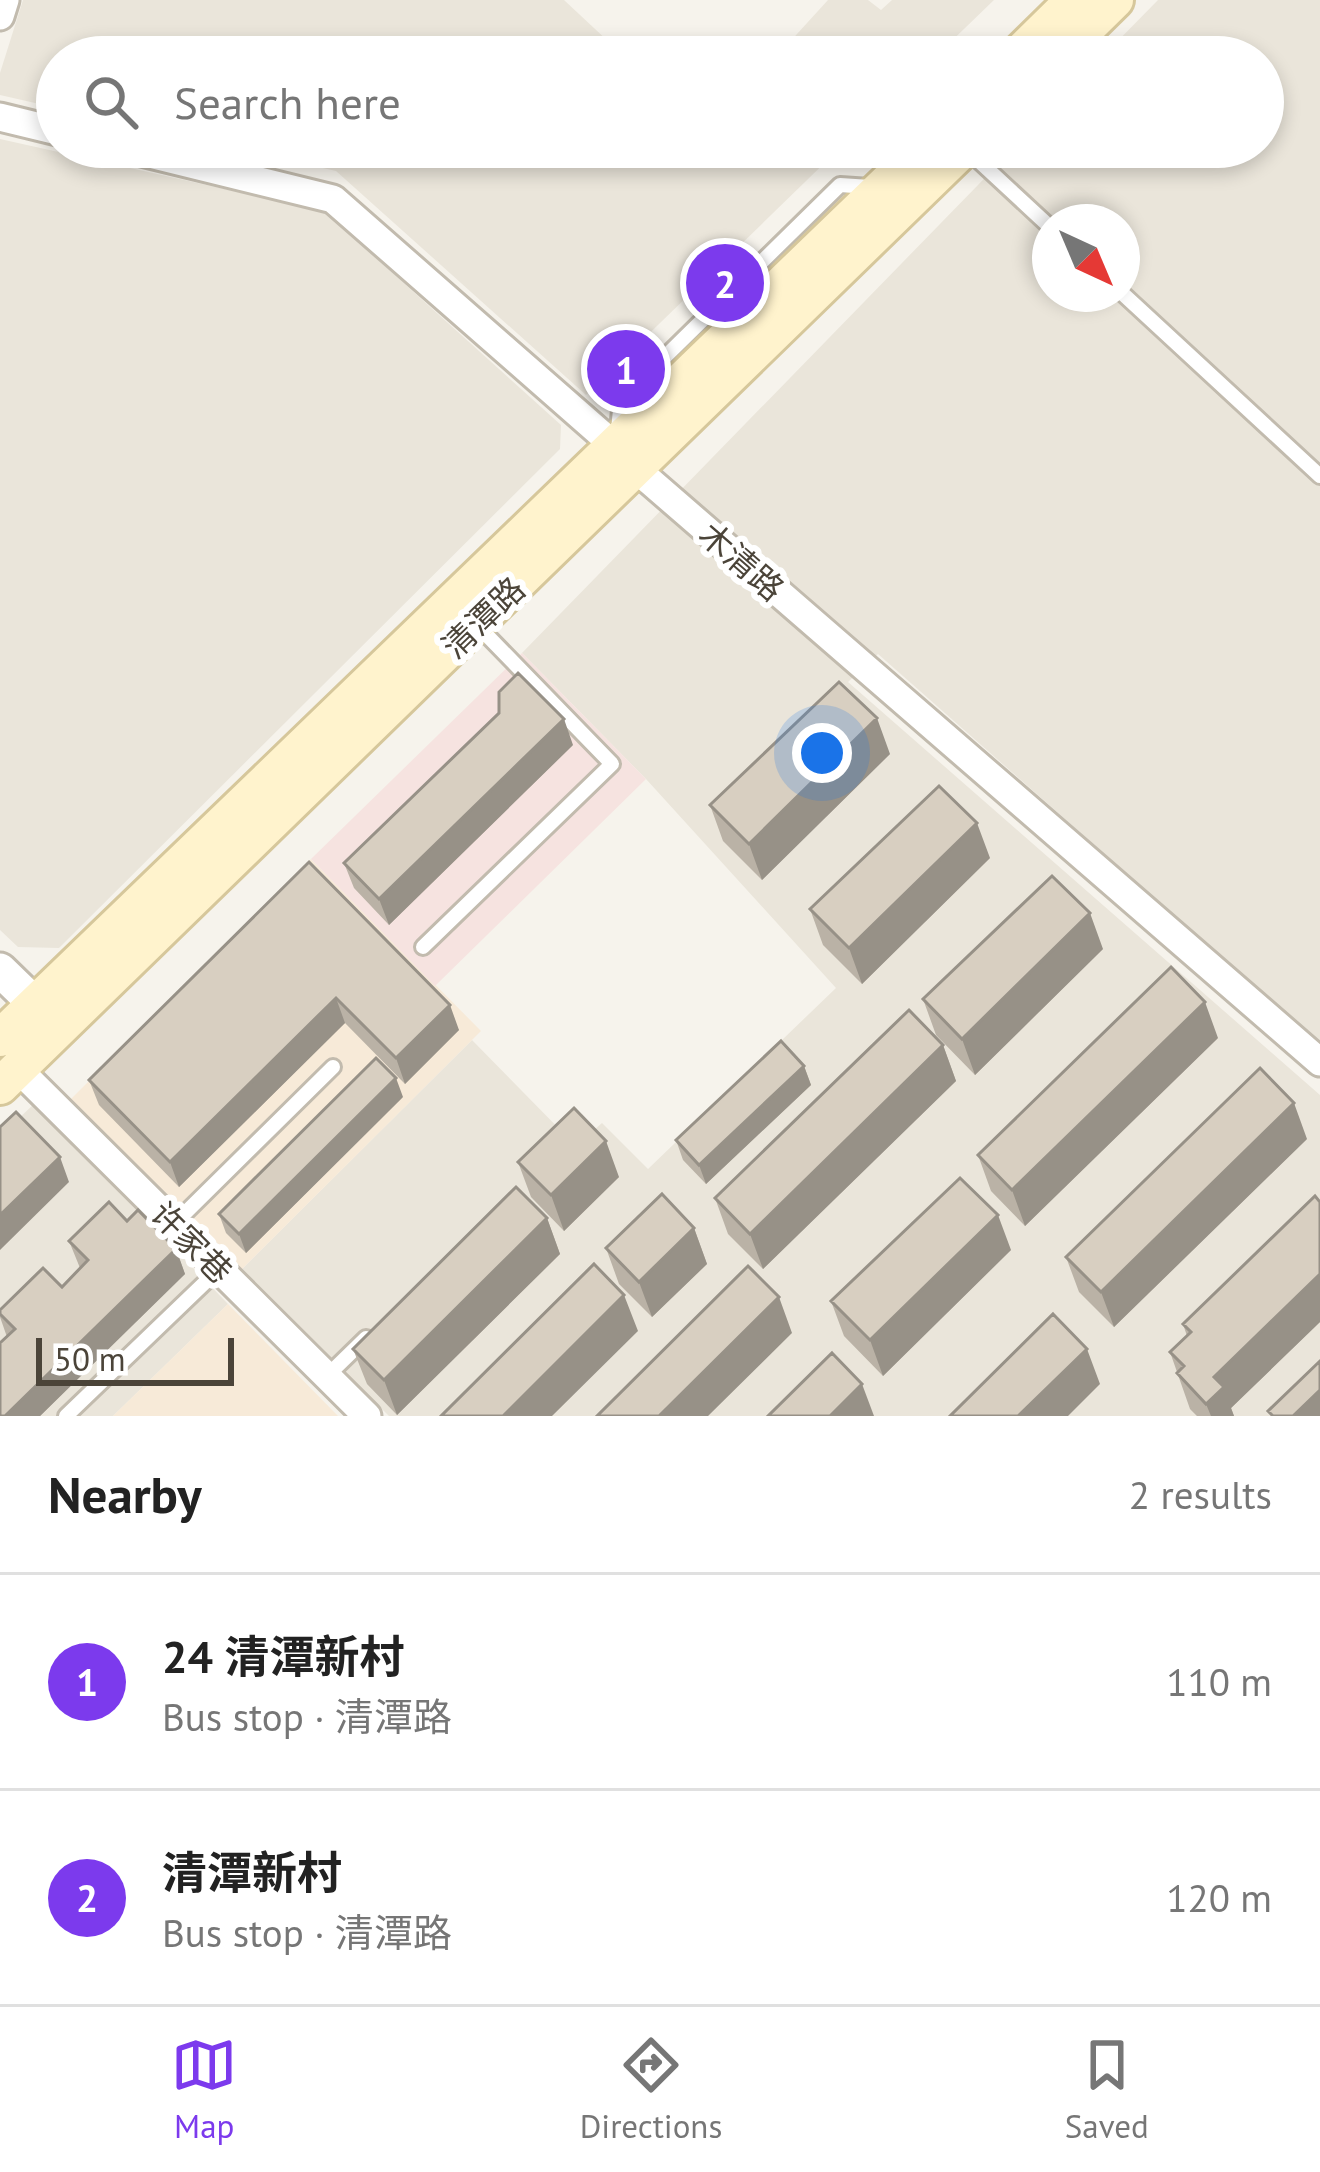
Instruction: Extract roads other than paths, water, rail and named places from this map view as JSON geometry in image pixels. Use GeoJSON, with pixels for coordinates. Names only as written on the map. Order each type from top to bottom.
{"type":"FeatureCollection","features":[{"type":"Feature","properties":{"kind":"main road"},"geometry":{"type":"LineString","coordinates":[[1037,36],[1074,0]]}},
{"type":"Feature","properties":{"kind":"main road"},"geometry":{"type":"LineString","coordinates":[[1078,36],[1115,0]]}},
{"type":"Feature","properties":{"kind":"main road","name":"清潭路"},"geometry":{"type":"LineString","coordinates":[[892,198],[911,168]]}},
{"type":"Feature","properties":{"kind":"main road","name":"清潭路"},"geometry":{"type":"LineString","coordinates":[[6,1064],[35,1004],[626,458],[892,198],[935,168]]}},
{"type":"Feature","properties":{"kind":"main road","name":"清潭路"},"geometry":{"type":"LineString","coordinates":[[6,1064],[477,624],[626,458]]}},
{"type":"Feature","properties":{"kind":"street"},"geometry":{"type":"LineString","coordinates":[[0,16],[5,0]]}},
{"type":"Feature","properties":{"kind":"street"},"geometry":{"type":"LineString","coordinates":[[0,117],[36,126]]}},
{"type":"Feature","properties":{"kind":"street","name":"木清路"},"geometry":{"type":"LineString","coordinates":[[207,168],[333,199],[1320,1062]]}},
{"type":"Feature","properties":{"kind":"street"},"geometry":{"type":"LineString","coordinates":[[0,970],[35,1004]]}},
{"type":"Feature","properties":{"kind":"street","name":"许家巷"},"geometry":{"type":"LineString","coordinates":[[6,1064],[367,1416]]}},
{"type":"Feature","properties":{"kind":"lane"},"geometry":{"type":"LineString","coordinates":[[988,168],[1032,209]]}},
{"type":"Feature","properties":{"kind":"lane"},"geometry":{"type":"LineString","coordinates":[[626,458],[621,400],[840,185],[892,198]]}},
{"type":"Feature","properties":{"kind":"lane"},"geometry":{"type":"LineString","coordinates":[[1140,310],[1320,476]]}},
{"type":"Feature","properties":{"kind":"lane"},"geometry":{"type":"LineString","coordinates":[[423,947],[612,764],[477,624]]}},
{"type":"Feature","properties":{"kind":"lane"},"geometry":{"type":"LineString","coordinates":[[174,1224],[333,1066]]}},
{"type":"Feature","properties":{"kind":"lane"},"geometry":{"type":"LineString","coordinates":[[66,1416],[219,1269]]}},
{"type":"Feature","properties":{"kind":"lane"},"geometry":{"type":"LineString","coordinates":[[327,1376],[376,1328]]}},
{"type":"Feature","properties":{"kind":"place","name":"清潭新村"},"geometry":{"type":"Point","coordinates":[725,283]}},
{"type":"Feature","properties":{"kind":"place","name":"24 清潭新村"},"geometry":{"type":"Point","coordinates":[626,369]}}]}
